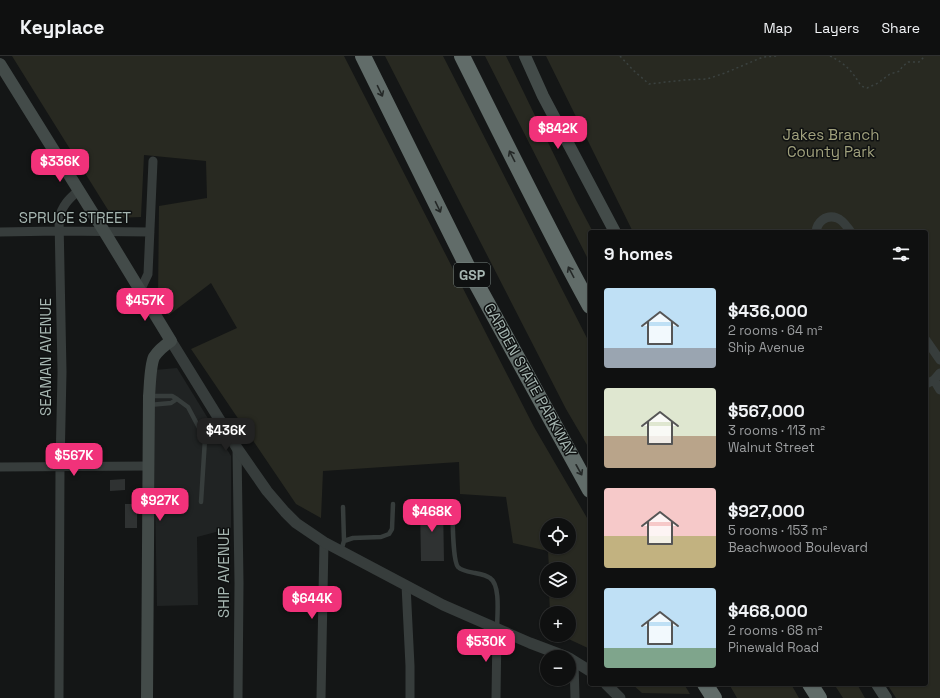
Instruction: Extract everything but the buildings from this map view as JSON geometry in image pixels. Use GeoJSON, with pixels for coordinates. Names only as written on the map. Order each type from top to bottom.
{"type":"FeatureCollection","features":[{"type":"Feature","properties":{"kind":"highway","name":"GARDEN STATE PARKWAY"},"geometry":{"type":"LineString","coordinates":[[363,56],[470,270],[588,486]]}},
{"type":"Feature","properties":{"kind":"highway"},"geometry":{"type":"LineString","coordinates":[[462,56],[519,170],[588,302]]}},
{"type":"Feature","properties":{"kind":"highway"},"geometry":{"type":"LineString","coordinates":[[706,686],[714,698]]}},
{"type":"Feature","properties":{"kind":"highway"},"geometry":{"type":"LineString","coordinates":[[811,686],[820,698]]}},
{"type":"Feature","properties":{"kind":"main road"},"geometry":{"type":"LineString","coordinates":[[525,56],[543,96],[614,230]]}},
{"type":"Feature","properties":{"kind":"main road"},"geometry":{"type":"LineString","coordinates":[[0,64],[171,341],[164,345],[154,357],[150,373],[147,698]]}},
{"type":"Feature","properties":{"kind":"main road"},"geometry":{"type":"LineString","coordinates":[[878,686],[886,698]]}},
{"type":"Feature","properties":{"kind":"street"},"geometry":{"type":"LineString","coordinates":[[140,291],[148,274],[153,161]]}},
{"type":"Feature","properties":{"kind":"street","name":"SEAMAN AVENUE"},"geometry":{"type":"LineString","coordinates":[[59,698],[62,372],[59,219],[66,202],[78,190]]}},
{"type":"Feature","properties":{"kind":"street"},"geometry":{"type":"LineString","coordinates":[[816,230],[818,224],[823,219],[830,217],[841,221],[850,230]]}},
{"type":"Feature","properties":{"kind":"street","name":"SPRUCE STREET"},"geometry":{"type":"LineString","coordinates":[[0,232],[150,232]]}},
{"type":"Feature","properties":{"kind":"street"},"geometry":{"type":"LineString","coordinates":[[171,341],[237,448],[267,491],[285,512],[296,522],[324,542],[343,546],[406,585],[443,605],[548,650]]}},
{"type":"Feature","properties":{"kind":"street"},"geometry":{"type":"LineString","coordinates":[[928,343],[940,360]]}},
{"type":"Feature","properties":{"kind":"street"},"geometry":{"type":"LineString","coordinates":[[940,373],[930,382],[940,390]]}},
{"type":"Feature","properties":{"kind":"street","name":"SHIP AVENUE"},"geometry":{"type":"LineString","coordinates":[[237,448],[239,583],[238,698]]}},
{"type":"Feature","properties":{"kind":"street"},"geometry":{"type":"LineString","coordinates":[[0,467],[148,466]]}},
{"type":"Feature","properties":{"kind":"street"},"geometry":{"type":"LineString","coordinates":[[321,698],[324,542]]}},
{"type":"Feature","properties":{"kind":"street"},"geometry":{"type":"LineString","coordinates":[[406,585],[410,698]]}},
{"type":"Feature","properties":{"kind":"street"},"geometry":{"type":"LineString","coordinates":[[496,698],[497,629]]}},
{"type":"Feature","properties":{"kind":"street"},"geometry":{"type":"LineString","coordinates":[[576,663],[588,670]]}},
{"type":"Feature","properties":{"kind":"street"},"geometry":{"type":"LineString","coordinates":[[574,686],[576,698]]}},
{"type":"Feature","properties":{"kind":"street"},"geometry":{"type":"LineString","coordinates":[[608,686],[620,698]]}},
{"type":"Feature","properties":{"kind":"lane"},"geometry":{"type":"LineString","coordinates":[[149,401],[172,396],[188,406],[205,439],[201,502]]}},
{"type":"Feature","properties":{"kind":"lane"},"geometry":{"type":"LineString","coordinates":[[149,401],[171,403],[177,399]]}},
{"type":"Feature","properties":{"kind":"lane"},"geometry":{"type":"LineString","coordinates":[[452,502],[454,557],[457,566],[464,570],[491,578],[495,584],[497,591],[497,629]]}},
{"type":"Feature","properties":{"kind":"lane"},"geometry":{"type":"LineString","coordinates":[[343,546],[353,538],[381,537],[389,534],[392,529],[393,504]]}},
{"type":"Feature","properties":{"kind":"lane"},"geometry":{"type":"LineString","coordinates":[[343,546],[344,507]]}},
{"type":"Feature","properties":{"kind":"path"},"geometry":{"type":"LineString","coordinates":[[620,56],[649,84],[707,79],[763,57],[778,56]]}},
{"type":"Feature","properties":{"kind":"path"},"geometry":{"type":"LineString","coordinates":[[830,56],[841,62],[853,74],[861,86],[867,88],[878,83],[890,74],[900,71],[908,62],[919,62],[925,56]]}},
{"type":"Feature","properties":{"kind":"shaded area"},"geometry":{"type":"Polygon","coordinates":[[[177,368],[231,456],[231,528],[197,537],[198,605],[157,606],[155,370],[177,368]]]}},
{"type":"Feature","properties":{"kind":"green space"},"geometry":{"type":"Polygon","coordinates":[[[12,56],[344,56],[534,427],[588,520],[588,648],[575,642],[576,606],[550,606],[549,598],[576,598],[576,562],[549,562],[548,554],[576,554],[576,518],[540,518],[540,549],[513,543],[506,497],[460,494],[459,462],[323,471],[321,518],[296,504],[191,349],[237,328],[211,283],[169,315],[158,298],[159,206],[207,198],[206,161],[144,155],[141,217],[113,218],[12,56]]]}},
{"type":"Feature","properties":{"kind":"green space"},"geometry":{"type":"Polygon","coordinates":[[[385,56],[443,56],[588,340],[588,447],[566,409],[385,56]]]}},
{"type":"Feature","properties":{"kind":"green space"},"geometry":{"type":"Polygon","coordinates":[[[485,56],[506,56],[592,230],[588,230],[588,259],[485,56]]]}},
{"type":"Feature","properties":{"kind":"green space","name":"Jakes Branch County Park"},"geometry":{"type":"Polygon","coordinates":[[[546,56],[940,56],[940,698],[896,698],[888,686],[928,686],[928,230],[632,230],[546,56]]]}},
{"type":"Feature","properties":{"kind":"green space"},"geometry":{"type":"Polygon","coordinates":[[[634,686],[685,686],[690,694],[642,693],[634,686]]]}},
{"type":"Feature","properties":{"kind":"green space"},"geometry":{"type":"Polygon","coordinates":[[[730,686],[792,686],[799,698],[737,698],[730,686]]]}},
{"type":"Feature","properties":{"kind":"green space"},"geometry":{"type":"Polygon","coordinates":[[[835,686],[858,686],[865,698],[843,698],[835,686]]]}}]}
